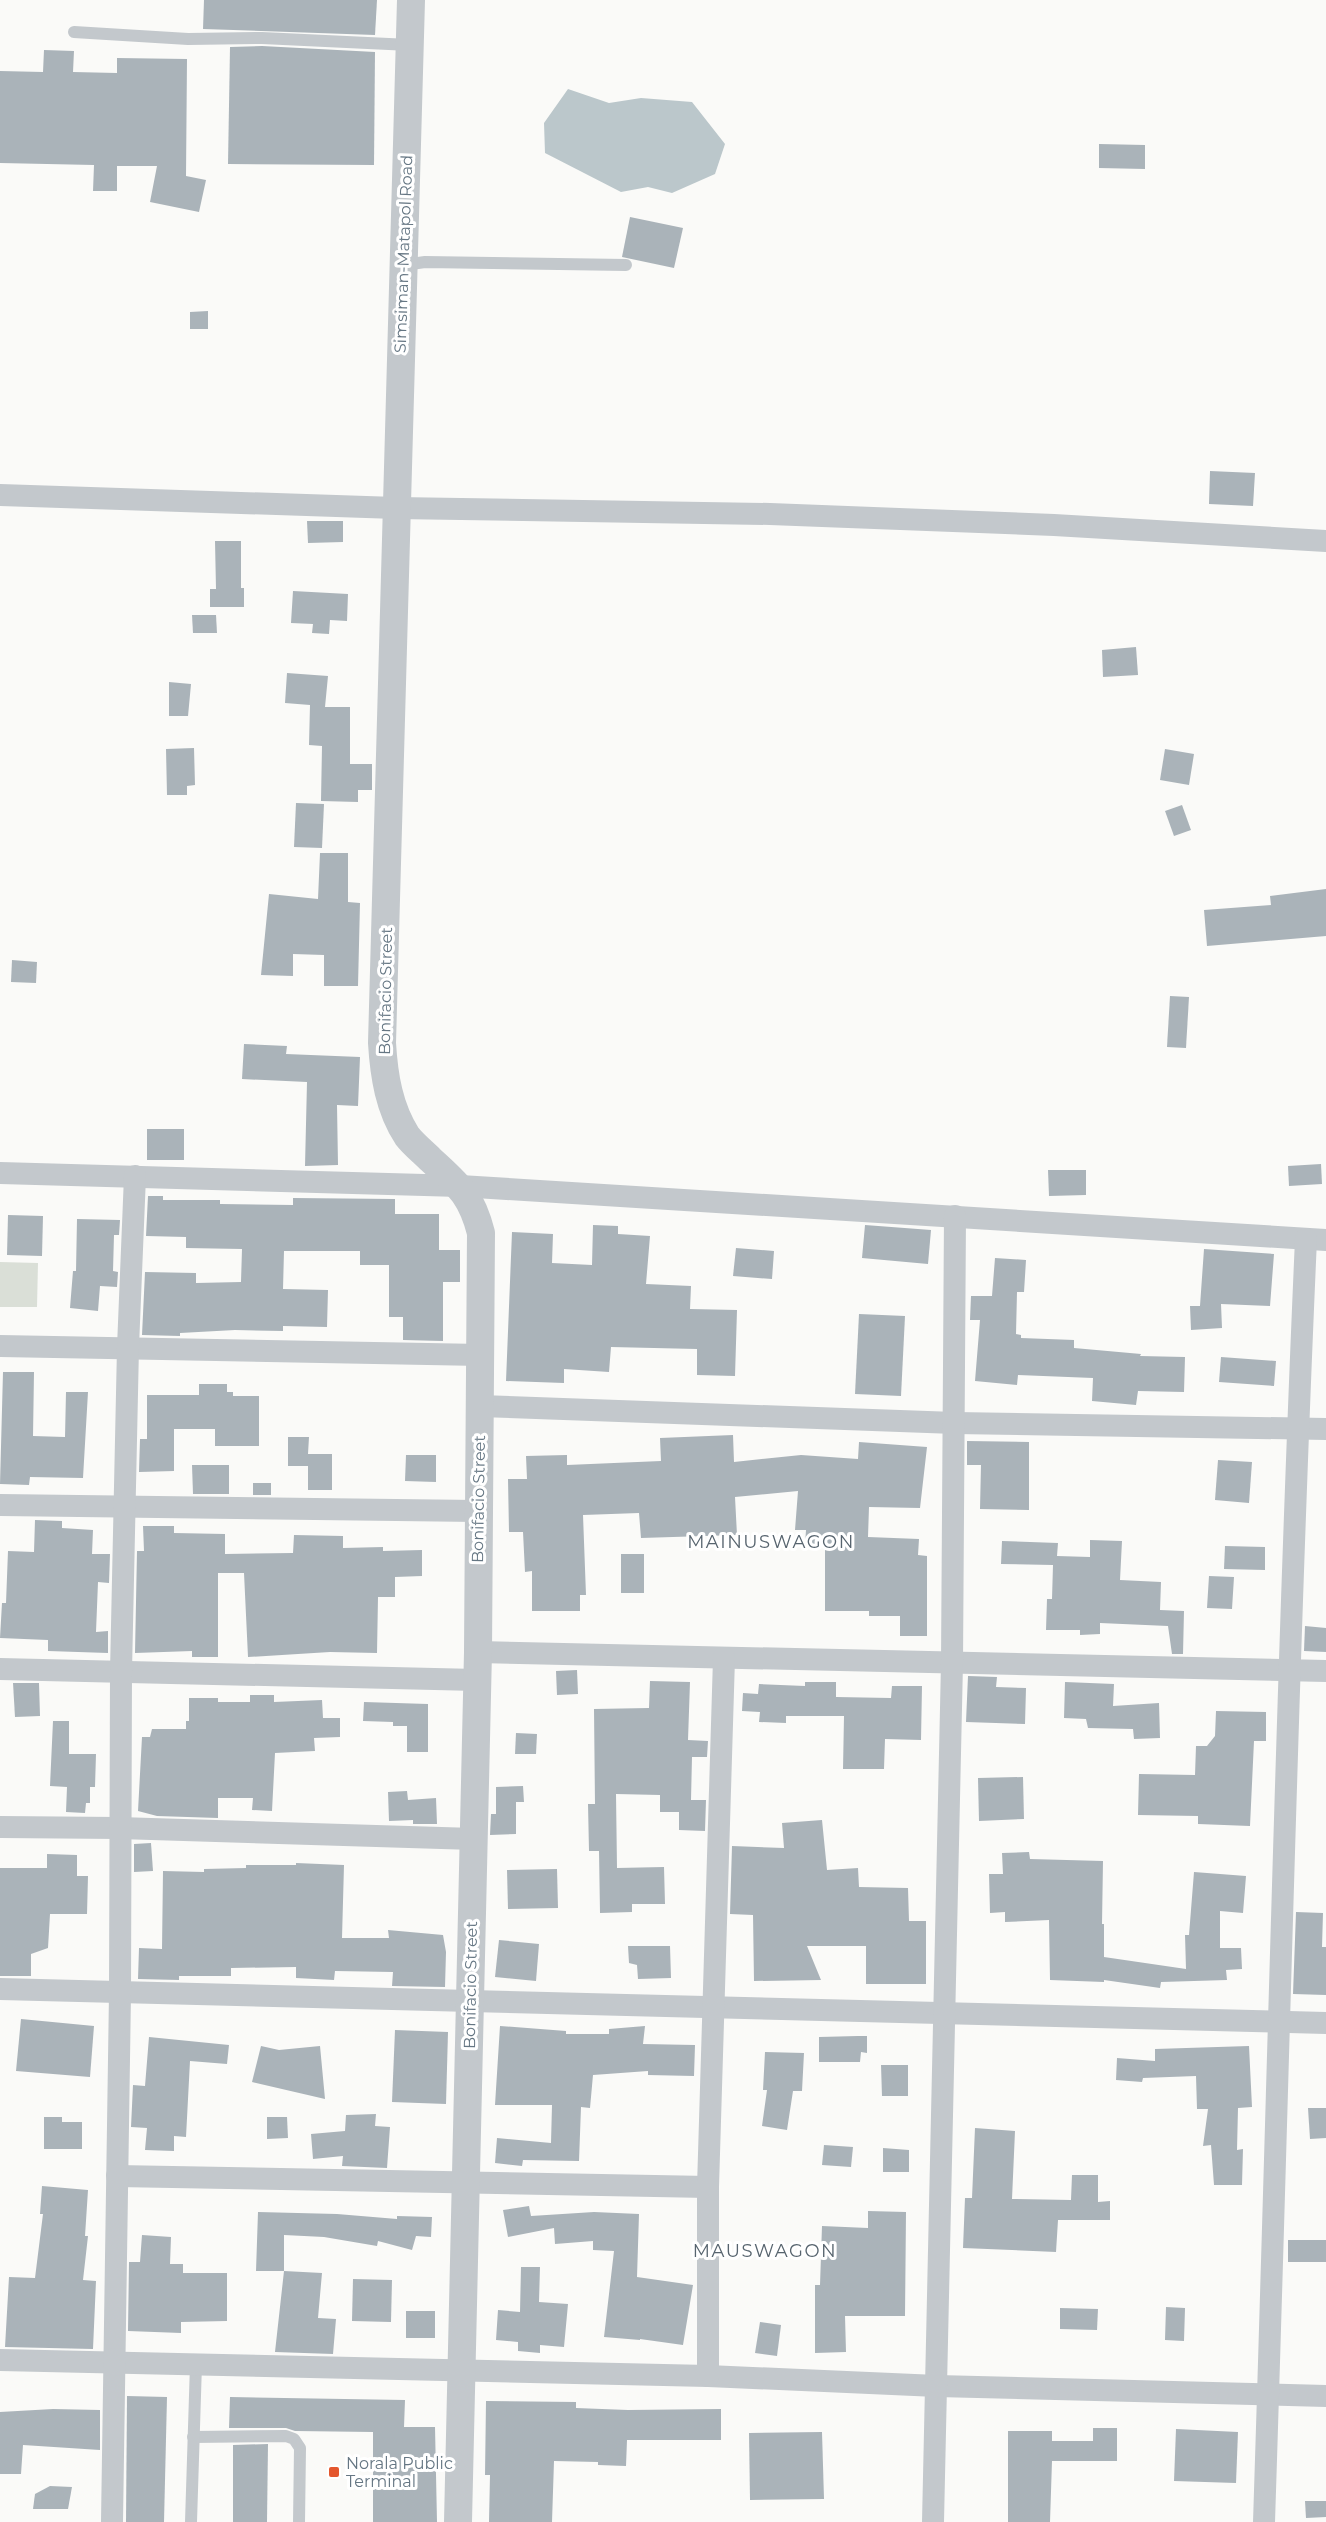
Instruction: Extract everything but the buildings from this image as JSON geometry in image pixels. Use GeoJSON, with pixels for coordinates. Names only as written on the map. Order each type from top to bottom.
{"type":"FeatureCollection","features":[{"type":"Feature","properties":{"kind":"street","name":"Simsiman-Matapol Road"},"geometry":{"type":"LineString","coordinates":[[396,508],[411,0]]}},
{"type":"Feature","properties":{"kind":"street"},"geometry":{"type":"LineString","coordinates":[[0,495],[396,508],[770,514],[1054,525],[1326,541]]}},
{"type":"Feature","properties":{"kind":"street","name":"Bonifacio Street"},"geometry":{"type":"LineString","coordinates":[[396,508],[383,1022],[384,1064],[392,1105],[409,1138],[460,1186],[471,1201],[481,1233],[477,1511],[478,1652],[458,2522]]}},
{"type":"Feature","properties":{"kind":"street"},"geometry":{"type":"LineString","coordinates":[[0,1173],[460,1186],[1316,1240],[1297,1429],[1264,2522]]}},
{"type":"Feature","properties":{"kind":"street"},"geometry":{"type":"LineString","coordinates":[[112,2522],[120,1993],[121,1672],[128,1347],[135,1176]]}},
{"type":"Feature","properties":{"kind":"street"},"geometry":{"type":"LineString","coordinates":[[933,2522],[952,1663],[955,1216]]}},
{"type":"Feature","properties":{"kind":"street"},"geometry":{"type":"LineString","coordinates":[[0,1346],[481,1355]]}},
{"type":"Feature","properties":{"kind":"street"},"geometry":{"type":"LineString","coordinates":[[480,1406],[955,1423],[1326,1429]]}},
{"type":"Feature","properties":{"kind":"street"},"geometry":{"type":"LineString","coordinates":[[0,1505],[477,1511]]}},
{"type":"Feature","properties":{"kind":"street"},"geometry":{"type":"LineString","coordinates":[[478,1652],[1326,1671]]}},
{"type":"Feature","properties":{"kind":"street"},"geometry":{"type":"LineString","coordinates":[[708,2376],[708,2187],[724,1658]]}},
{"type":"Feature","properties":{"kind":"street"},"geometry":{"type":"LineString","coordinates":[[0,1669],[477,1680]]}},
{"type":"Feature","properties":{"kind":"street"},"geometry":{"type":"LineString","coordinates":[[0,1827],[120,1828],[474,1839]]}},
{"type":"Feature","properties":{"kind":"street"},"geometry":{"type":"LineString","coordinates":[[0,1989],[1326,2023]]}},
{"type":"Feature","properties":{"kind":"street"},"geometry":{"type":"LineString","coordinates":[[117,2176],[708,2187]]}},
{"type":"Feature","properties":{"kind":"street"},"geometry":{"type":"LineString","coordinates":[[0,2360],[708,2376],[937,2386],[1326,2396]]}},
{"type":"Feature","properties":{"kind":"lane"},"geometry":{"type":"LineString","coordinates":[[74,32],[188,39],[262,38],[411,45]]}},
{"type":"Feature","properties":{"kind":"lane"},"geometry":{"type":"LineString","coordinates":[[402,265],[425,262],[626,265]]}},
{"type":"Feature","properties":{"kind":"lane"},"geometry":{"type":"LineString","coordinates":[[191,2522],[196,2364]]}},
{"type":"Feature","properties":{"kind":"lane"},"geometry":{"type":"LineString","coordinates":[[193,2437],[286,2436],[294,2439],[300,2448],[299,2522]]}},
{"type":"Feature","properties":{"kind":"shaded area"},"geometry":{"type":"Polygon","coordinates":[[[568,89],[609,103],[641,98],[692,102],[725,144],[715,174],[672,193],[648,187],[621,192],[545,153],[544,123],[568,89]]]}},
{"type":"Feature","properties":{"kind":"shaded area"},"geometry":{"type":"Polygon","coordinates":[[[0,1262],[38,1263],[37,1307],[0,1307],[0,1262]]]}},
{"type":"Feature","properties":{"kind":"place","name":"Norala Public Terminal"},"geometry":{"type":"Point","coordinates":[334,2472]}},
{"type":"Feature","properties":{"kind":"district","name":"MAINUSWAGON"},"geometry":{"type":"Point","coordinates":[771,1542]}},
{"type":"Feature","properties":{"kind":"district","name":"MAUSWAGON"},"geometry":{"type":"Point","coordinates":[765,2251]}}]}
